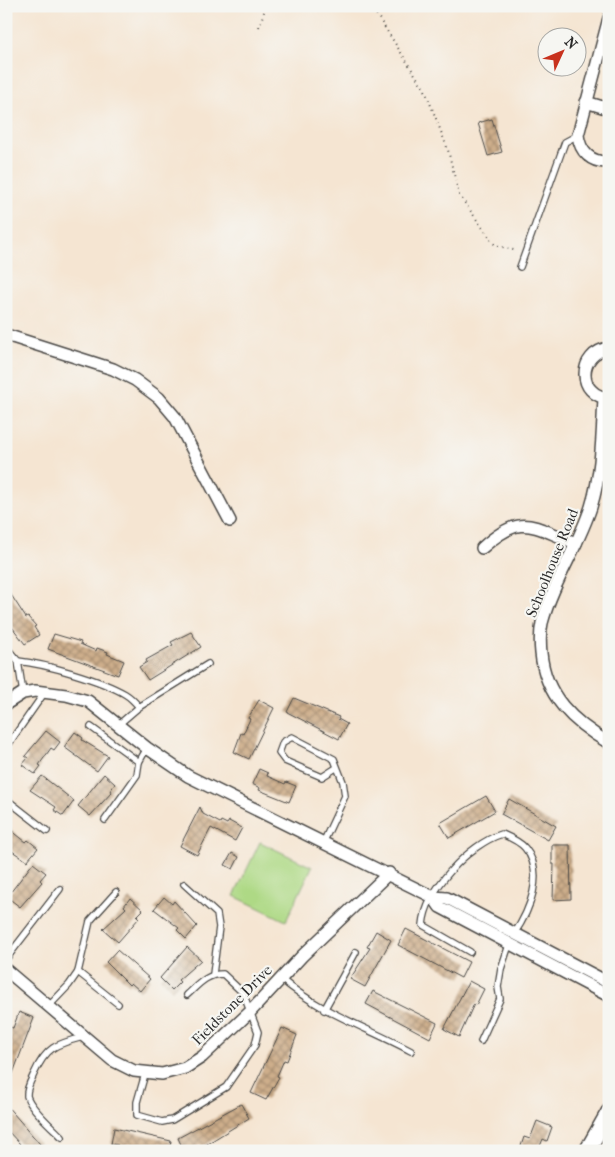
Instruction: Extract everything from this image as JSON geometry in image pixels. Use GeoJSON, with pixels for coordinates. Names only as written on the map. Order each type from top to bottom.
{"type":"FeatureCollection","features":[{"type":"Feature","properties":{"kind":"main road"},"geometry":{"type":"LineString","coordinates":[[587,1151],[609,1112]]}},
{"type":"Feature","properties":{"kind":"street"},"geometry":{"type":"LineString","coordinates":[[609,18],[578,135],[579,144],[590,158],[598,162],[609,162]]}},
{"type":"Feature","properties":{"kind":"street"},"geometry":{"type":"LineString","coordinates":[[586,102],[609,109]]}},
{"type":"Feature","properties":{"kind":"street"},"geometry":{"type":"LineString","coordinates":[[6,336],[70,354],[113,369],[135,380],[159,398],[175,417],[230,521]]}},
{"type":"Feature","properties":{"kind":"street","name":"Schoolhouse Road"},"geometry":{"type":"LineString","coordinates":[[609,348],[594,353],[588,359],[584,374],[590,390],[606,398],[601,452],[592,505],[542,625],[542,666],[551,688],[562,707],[577,722],[609,743]]}},
{"type":"Feature","properties":{"kind":"street"},"geometry":{"type":"LineString","coordinates":[[482,548],[500,532],[515,525],[529,526],[576,543]]}},
{"type":"Feature","properties":{"kind":"street"},"geometry":{"type":"LineString","coordinates":[[6,704],[23,693],[35,691],[88,701],[147,748],[188,776],[389,873],[433,897],[440,907],[609,983]]}},
{"type":"Feature","properties":{"kind":"street","name":"Fieldstone Drive"},"geometry":{"type":"LineString","coordinates":[[6,970],[83,1037],[122,1067],[145,1074],[162,1074],[185,1068],[202,1057],[251,1011],[280,978],[389,873]]}},
{"type":"Feature","properties":{"kind":"street"},"geometry":{"type":"LineString","coordinates":[[512,938],[609,996]]}},
{"type":"Feature","properties":{"kind":"lane"},"geometry":{"type":"LineString","coordinates":[[520,267],[565,142],[578,135]]}},
{"type":"Feature","properties":{"kind":"lane"},"geometry":{"type":"LineString","coordinates":[[6,647],[18,661],[23,693]]}},
{"type":"Feature","properties":{"kind":"lane"},"geometry":{"type":"LineString","coordinates":[[18,661],[34,663],[113,688],[127,695],[139,707]]}},
{"type":"Feature","properties":{"kind":"lane"},"geometry":{"type":"LineString","coordinates":[[118,725],[139,707],[208,664]]}},
{"type":"Feature","properties":{"kind":"lane"},"geometry":{"type":"LineString","coordinates":[[8,745],[45,692]]}},
{"type":"Feature","properties":{"kind":"lane"},"geometry":{"type":"LineString","coordinates":[[91,727],[139,762]]}},
{"type":"Feature","properties":{"kind":"lane"},"geometry":{"type":"LineString","coordinates":[[324,841],[345,796],[343,782],[334,759],[292,737],[283,742],[279,752],[285,761],[322,777],[336,768]]}},
{"type":"Feature","properties":{"kind":"lane"},"geometry":{"type":"LineString","coordinates":[[105,820],[137,774],[139,762],[147,748]]}},
{"type":"Feature","properties":{"kind":"lane"},"geometry":{"type":"LineString","coordinates":[[6,799],[47,831]]}},
{"type":"Feature","properties":{"kind":"lane"},"geometry":{"type":"LineString","coordinates":[[470,952],[423,925],[424,912],[445,875],[489,838],[502,834],[525,848],[533,865],[535,879],[530,903],[522,924],[512,938],[501,969],[498,987],[500,999],[480,1041]]}},
{"type":"Feature","properties":{"kind":"lane"},"geometry":{"type":"LineString","coordinates":[[184,884],[217,914],[219,927],[213,974]]}},
{"type":"Feature","properties":{"kind":"lane"},"geometry":{"type":"LineString","coordinates":[[6,959],[60,889]]}},
{"type":"Feature","properties":{"kind":"lane"},"geometry":{"type":"LineString","coordinates":[[48,1007],[70,985],[78,972],[90,921],[116,892]]}},
{"type":"Feature","properties":{"kind":"lane"},"geometry":{"type":"LineString","coordinates":[[324,1010],[356,952]]}},
{"type":"Feature","properties":{"kind":"lane"},"geometry":{"type":"LineString","coordinates":[[78,972],[118,1004]]}},
{"type":"Feature","properties":{"kind":"lane"},"geometry":{"type":"LineString","coordinates":[[145,1074],[137,1102],[137,1115],[162,1122],[172,1120],[232,1081],[255,1045],[258,1032],[243,993],[222,974],[213,974],[187,996]]}},
{"type":"Feature","properties":{"kind":"lane"},"geometry":{"type":"LineString","coordinates":[[280,978],[300,996],[324,1010],[377,1033],[411,1052]]}},
{"type":"Feature","properties":{"kind":"lane"},"geometry":{"type":"LineString","coordinates":[[62,1137],[31,1104],[27,1095],[29,1084],[40,1060],[50,1048],[83,1037]]}},
{"type":"Feature","properties":{"kind":"path"},"geometry":{"type":"LineString","coordinates":[[259,27],[266,6]]}},
{"type":"Feature","properties":{"kind":"path"},"geometry":{"type":"LineString","coordinates":[[371,6],[425,90],[448,150],[459,195],[494,245],[524,253]]}},
{"type":"Feature","properties":{"kind":"green space"},"geometry":{"type":"Polygon","coordinates":[[[260,842],[312,867],[286,921],[234,896],[260,842]]]}},
{"type":"Feature","properties":{"kind":"building"},"geometry":{"type":"Polygon","coordinates":[[[492,119],[502,152],[488,156],[478,123],[492,119]]]}},
{"type":"Feature","properties":{"kind":"building"},"geometry":{"type":"Polygon","coordinates":[[[6,587],[26,618],[28,617],[36,626],[34,627],[39,635],[25,644],[6,619],[6,587]]]}},
{"type":"Feature","properties":{"kind":"building"},"geometry":{"type":"Polygon","coordinates":[[[191,632],[201,647],[148,680],[139,667],[147,662],[146,660],[173,645],[171,642],[191,632]]]}},
{"type":"Feature","properties":{"kind":"building"},"geometry":{"type":"Polygon","coordinates":[[[54,634],[81,642],[80,644],[96,651],[97,648],[108,652],[107,654],[124,661],[118,675],[48,649],[54,634]]]}},
{"type":"Feature","properties":{"kind":"building"},"geometry":{"type":"Polygon","coordinates":[[[294,698],[339,717],[338,719],[347,724],[339,739],[287,712],[294,698]]]}},
{"type":"Feature","properties":{"kind":"building"},"geometry":{"type":"Polygon","coordinates":[[[259,700],[274,708],[249,759],[234,752],[241,733],[243,734],[250,719],[248,718],[259,700]]]}},
{"type":"Feature","properties":{"kind":"building"},"geometry":{"type":"Polygon","coordinates":[[[46,731],[60,742],[54,750],[51,748],[35,774],[22,765],[28,758],[25,756],[46,731]]]}},
{"type":"Feature","properties":{"kind":"building"},"geometry":{"type":"Polygon","coordinates":[[[75,732],[83,738],[82,740],[108,756],[97,771],[64,747],[75,732]]]}},
{"type":"Feature","properties":{"kind":"building"},"geometry":{"type":"Polygon","coordinates":[[[259,769],[268,773],[267,776],[285,784],[286,782],[296,786],[289,802],[259,790],[260,788],[252,784],[259,769]]]}},
{"type":"Feature","properties":{"kind":"building"},"geometry":{"type":"Polygon","coordinates":[[[104,774],[115,784],[110,791],[112,792],[90,816],[78,806],[104,774]]]}},
{"type":"Feature","properties":{"kind":"building"},"geometry":{"type":"Polygon","coordinates":[[[42,776],[74,801],[63,816],[54,810],[56,807],[30,790],[42,776]]]}},
{"type":"Feature","properties":{"kind":"building"},"geometry":{"type":"Polygon","coordinates":[[[486,796],[495,811],[449,838],[440,823],[486,796]]]}},
{"type":"Feature","properties":{"kind":"building"},"geometry":{"type":"Polygon","coordinates":[[[509,799],[556,826],[548,840],[501,814],[509,799]]]}},
{"type":"Feature","properties":{"kind":"building"},"geometry":{"type":"Polygon","coordinates":[[[200,807],[203,814],[220,823],[221,821],[227,824],[229,821],[242,828],[235,841],[211,828],[197,855],[180,846],[200,807]]]}},
{"type":"Feature","properties":{"kind":"building"},"geometry":{"type":"Polygon","coordinates":[[[6,826],[26,842],[28,840],[38,848],[27,861],[6,847],[6,826]]]}},
{"type":"Feature","properties":{"kind":"building"},"geometry":{"type":"Polygon","coordinates":[[[552,845],[570,845],[571,899],[553,900],[554,864],[552,864],[552,845]]]}},
{"type":"Feature","properties":{"kind":"building"},"geometry":{"type":"Polygon","coordinates":[[[232,853],[239,857],[233,869],[225,865],[232,853]]]}},
{"type":"Feature","properties":{"kind":"building"},"geometry":{"type":"Polygon","coordinates":[[[33,863],[46,873],[40,880],[42,882],[20,907],[7,897],[33,863]]]}},
{"type":"Feature","properties":{"kind":"building"},"geometry":{"type":"Polygon","coordinates":[[[164,897],[172,904],[174,901],[197,926],[186,939],[177,930],[179,928],[154,909],[164,897]]]}},
{"type":"Feature","properties":{"kind":"building"},"geometry":{"type":"Polygon","coordinates":[[[130,898],[143,910],[137,916],[139,918],[118,942],[103,929],[126,908],[124,906],[130,898]]]}},
{"type":"Feature","properties":{"kind":"building"},"geometry":{"type":"Polygon","coordinates":[[[406,929],[469,962],[461,978],[398,945],[406,929]]]}},
{"type":"Feature","properties":{"kind":"building"},"geometry":{"type":"Polygon","coordinates":[[[376,931],[391,940],[365,987],[350,979],[370,948],[367,947],[376,931]]]}},
{"type":"Feature","properties":{"kind":"building"},"geometry":{"type":"Polygon","coordinates":[[[187,947],[201,960],[178,980],[180,982],[172,990],[160,978],[187,947]]]}},
{"type":"Feature","properties":{"kind":"building"},"geometry":{"type":"Polygon","coordinates":[[[117,950],[150,979],[140,991],[131,983],[129,985],[106,962],[117,950]]]}},
{"type":"Feature","properties":{"kind":"building"},"geometry":{"type":"Polygon","coordinates":[[[469,981],[484,989],[476,1005],[474,1004],[459,1037],[444,1029],[469,981]]]}},
{"type":"Feature","properties":{"kind":"building"},"geometry":{"type":"Polygon","coordinates":[[[373,991],[437,1023],[430,1038],[366,1004],[373,991]]]}},
{"type":"Feature","properties":{"kind":"building"},"geometry":{"type":"Polygon","coordinates":[[[19,1012],[34,1018],[7,1089],[6,1047],[10,1037],[7,1036],[10,1027],[13,1028],[19,1012]]]}},
{"type":"Feature","properties":{"kind":"building"},"geometry":{"type":"Polygon","coordinates":[[[282,1028],[297,1035],[287,1061],[284,1060],[277,1076],[279,1077],[266,1100],[251,1093],[282,1028]]]}},
{"type":"Feature","properties":{"kind":"building"},"geometry":{"type":"Polygon","coordinates":[[[241,1104],[249,1118],[202,1147],[201,1145],[190,1151],[184,1151],[178,1138],[241,1104]]]}},
{"type":"Feature","properties":{"kind":"building"},"geometry":{"type":"Polygon","coordinates":[[[6,1105],[46,1151],[12,1151],[20,1144],[6,1129],[6,1105]]]}},
{"type":"Feature","properties":{"kind":"building"},"geometry":{"type":"Polygon","coordinates":[[[537,1121],[552,1127],[547,1141],[543,1139],[538,1151],[526,1151],[527,1148],[521,1146],[524,1137],[530,1139],[537,1121]]]}},
{"type":"Feature","properties":{"kind":"building"},"geometry":{"type":"Polygon","coordinates":[[[114,1128],[171,1141],[169,1151],[127,1151],[117,1148],[118,1145],[111,1144],[114,1128]]]}}]}
